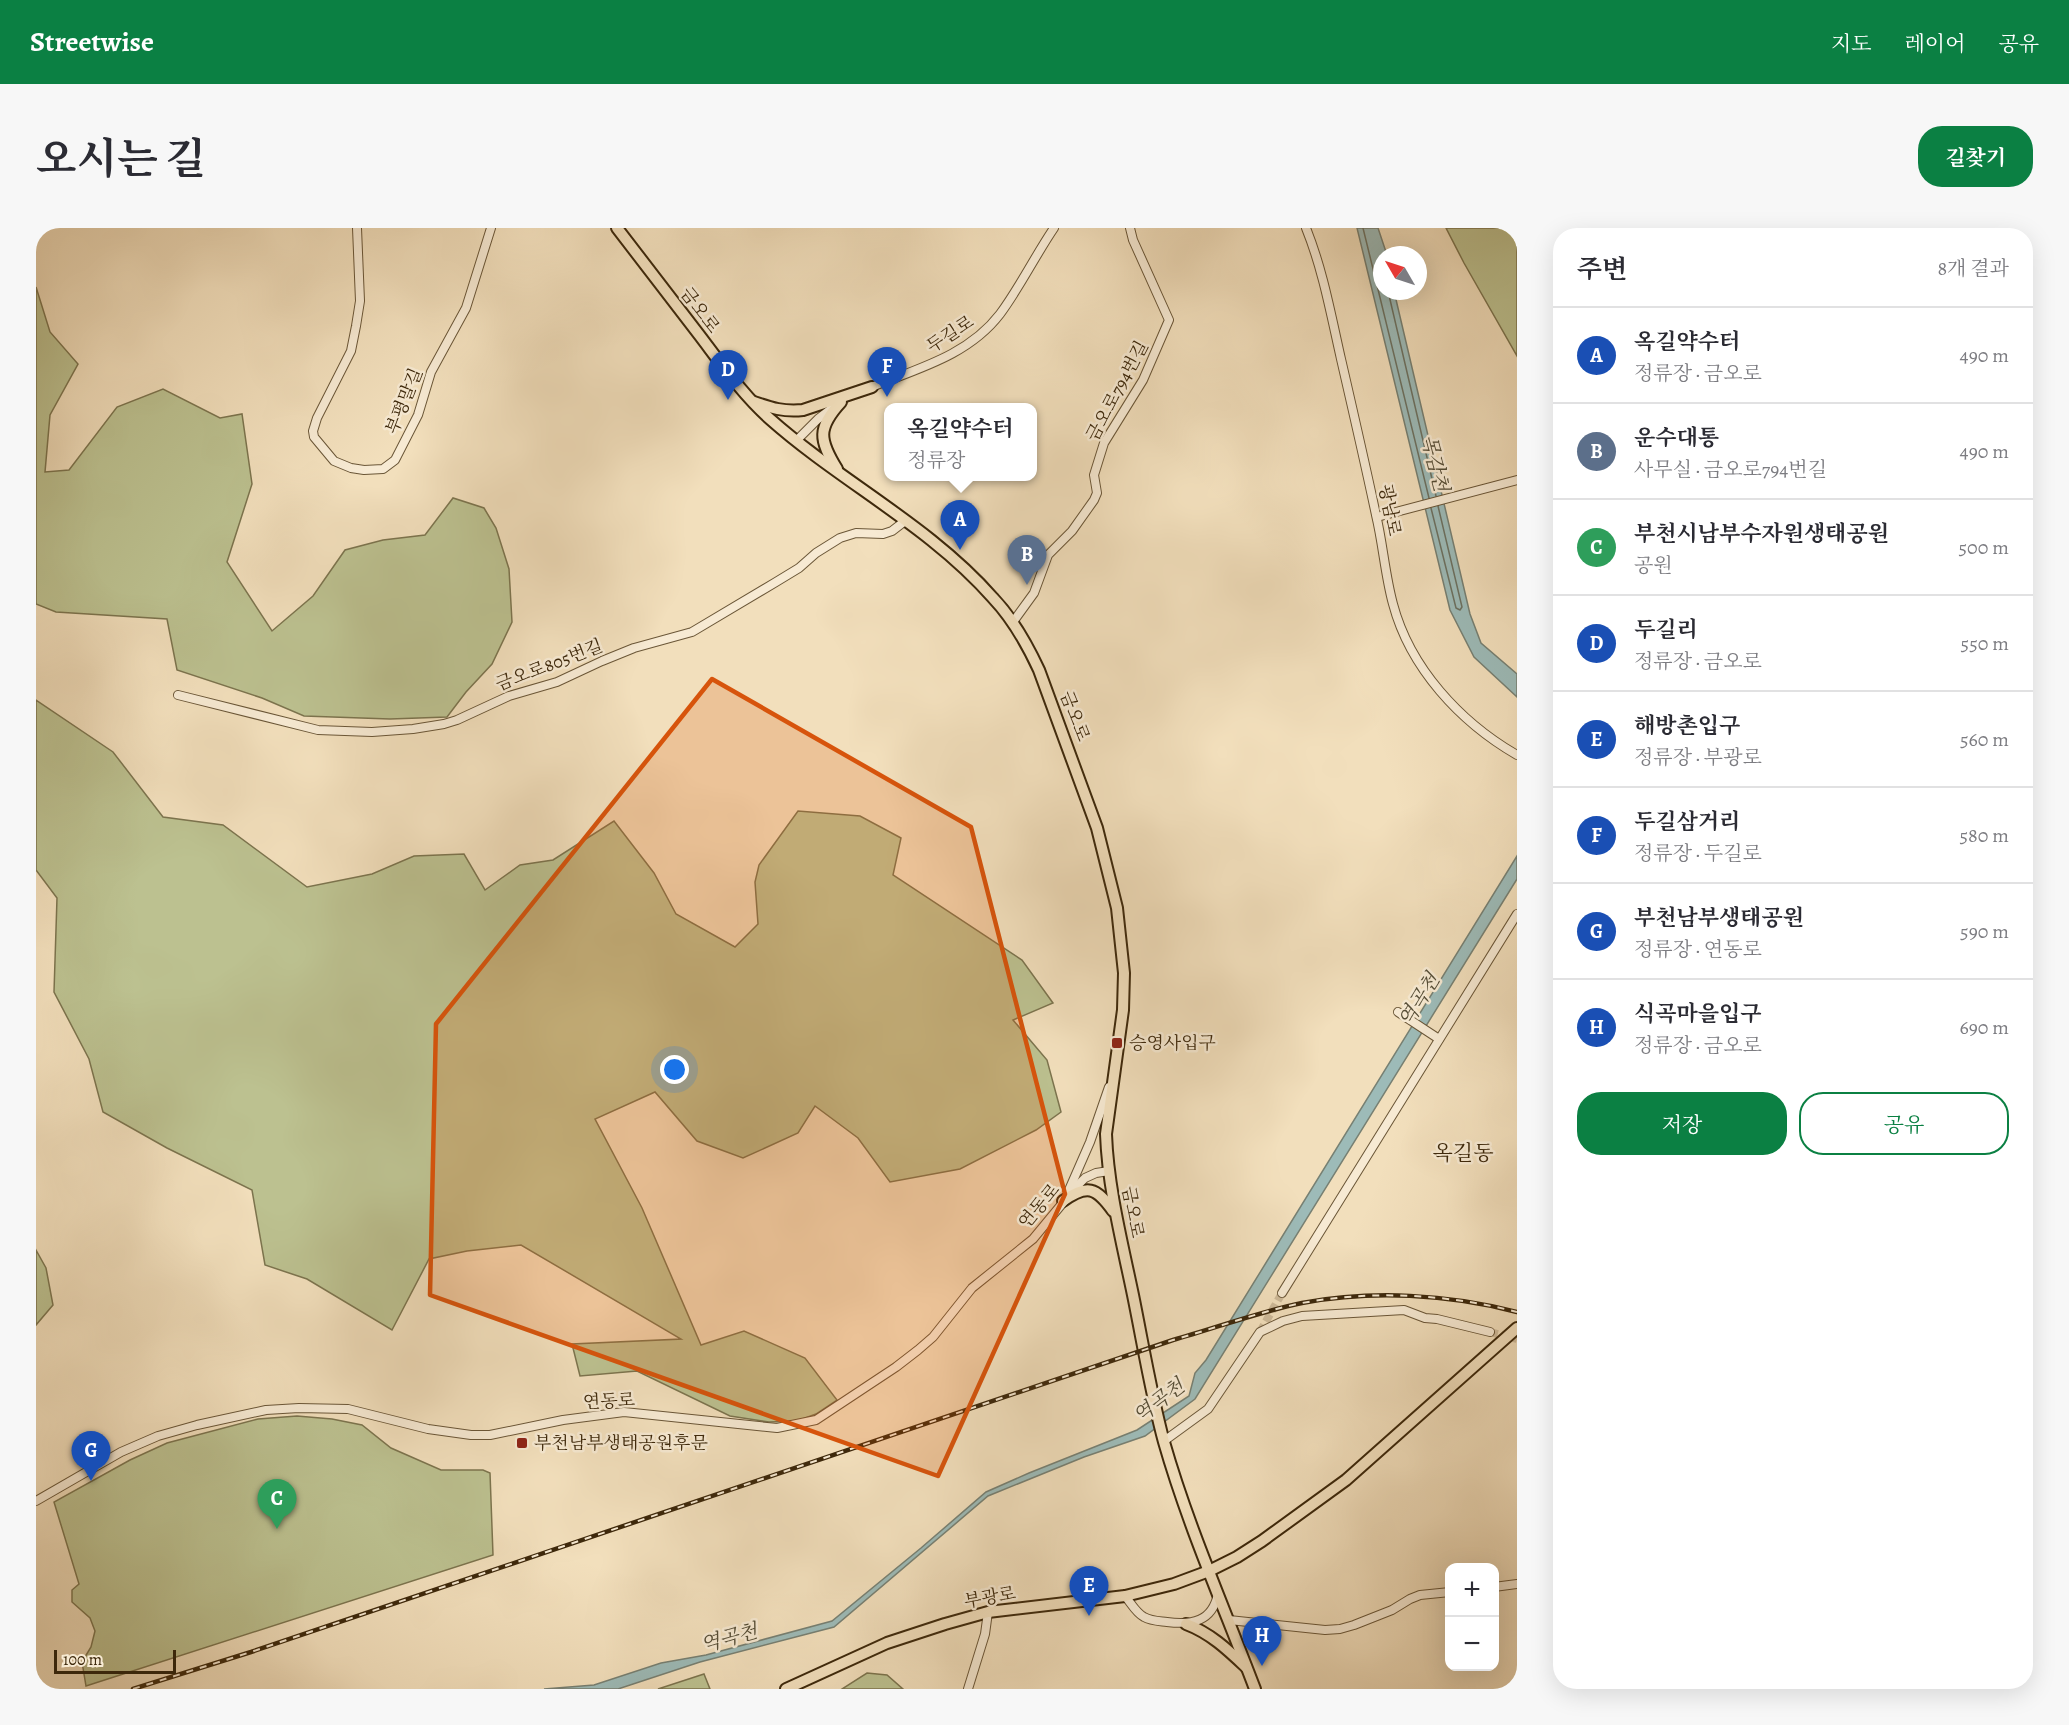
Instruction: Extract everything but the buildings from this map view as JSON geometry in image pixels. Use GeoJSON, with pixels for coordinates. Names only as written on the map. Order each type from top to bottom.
{"type":"FeatureCollection","features":[{"type":"Feature","properties":{"kind":"main road","name":"금오로"},"geometry":{"type":"LineString","coordinates":[[617,228],[728,374],[751,400],[796,441],[905,521],[964,569],[994,598],[1028,646],[1053,706],[1097,828],[1117,908],[1124,973],[1123,1010],[1107,1134],[1109,1171],[1163,1438]]}},
{"type":"Feature","properties":{"kind":"main road"},"geometry":{"type":"LineString","coordinates":[[751,400],[773,408],[792,411],[815,406],[872,387]]}},
{"type":"Feature","properties":{"kind":"main road"},"geometry":{"type":"LineString","coordinates":[[841,402],[826,421],[823,437],[828,454],[841,474]]}},
{"type":"Feature","properties":{"kind":"main road"},"geometry":{"type":"LineString","coordinates":[[1063,1201],[1078,1191],[1092,1191],[1100,1194],[1116,1214]]}},
{"type":"Feature","properties":{"kind":"main road","name":"부광로"},"geometry":{"type":"LineString","coordinates":[[786,1689],[887,1643],[988,1612],[1125,1596],[1174,1584],[1209,1571],[1262,1541],[1346,1480],[1517,1328]]}},
{"type":"Feature","properties":{"kind":"main road"},"geometry":{"type":"LineString","coordinates":[[1163,1438],[1194,1533],[1255,1689]]}},
{"type":"Feature","properties":{"kind":"main road"},"geometry":{"type":"LineString","coordinates":[[1186,1624],[1198,1628],[1221,1643],[1247,1668]]}},
{"type":"Feature","properties":{"kind":"street","name":"부평말길"},"geometry":{"type":"LineString","coordinates":[[357,228],[360,302],[351,351],[317,418],[313,431],[314,437],[334,461],[364,470],[383,469],[395,460],[418,415],[431,372],[466,308],[491,228]]}},
{"type":"Feature","properties":{"kind":"street","name":"두길로"},"geometry":{"type":"LineString","coordinates":[[796,441],[818,419],[841,402],[944,358],[959,350],[988,327],[1009,300],[1054,228]]}},
{"type":"Feature","properties":{"kind":"street","name":"금오로794번길"},"geometry":{"type":"LineString","coordinates":[[1012,622],[1034,593],[1048,555],[1072,531],[1094,500],[1097,493],[1094,475],[1104,443],[1143,380],[1169,320],[1133,240],[1130,228]]}},
{"type":"Feature","properties":{"kind":"street","name":"광남로"},"geometry":{"type":"LineString","coordinates":[[1306,228],[1324,286],[1377,517],[1394,606],[1404,633],[1420,663],[1446,698],[1485,734],[1517,755]]}},
{"type":"Feature","properties":{"kind":"street"},"geometry":{"type":"LineString","coordinates":[[1377,517],[1517,480]]}},
{"type":"Feature","properties":{"kind":"street","name":"금오로805번길"},"geometry":{"type":"LineString","coordinates":[[178,695],[318,730],[372,732],[412,729],[451,722],[509,696],[557,682],[633,648],[692,632],[799,568],[816,553],[840,538],[856,533],[883,534],[892,531],[905,521]]}},
{"type":"Feature","properties":{"kind":"street"},"geometry":{"type":"LineString","coordinates":[[1282,1293],[1517,914]]}},
{"type":"Feature","properties":{"kind":"street"},"geometry":{"type":"LineString","coordinates":[[1398,1012],[1439,1039]]}},
{"type":"Feature","properties":{"kind":"street"},"geometry":{"type":"LineString","coordinates":[[1063,1201],[1090,1142],[1115,1071]]}},
{"type":"Feature","properties":{"kind":"street","name":"연동로"},"geometry":{"type":"LineString","coordinates":[[36,1501],[121,1452],[158,1436],[266,1410],[348,1409],[428,1429],[490,1435],[563,1420],[624,1413],[777,1428],[816,1420],[896,1367],[933,1337],[972,1288],[1033,1239],[1063,1201],[1085,1178],[1109,1171]]}},
{"type":"Feature","properties":{"kind":"street"},"geometry":{"type":"LineString","coordinates":[[1163,1438],[1208,1409],[1260,1332],[1283,1321],[1302,1316],[1404,1310],[1425,1318],[1490,1332]]}},
{"type":"Feature","properties":{"kind":"street"},"geometry":{"type":"LineString","coordinates":[[1499,1586],[1517,1584]]}},
{"type":"Feature","properties":{"kind":"street"},"geometry":{"type":"LineString","coordinates":[[1125,1596],[1144,1617],[1154,1621],[1186,1624],[1204,1618],[1212,1610],[1218,1592]]}},
{"type":"Feature","properties":{"kind":"street"},"geometry":{"type":"LineString","coordinates":[[1229,1620],[1325,1630],[1340,1629],[1392,1610],[1410,1599],[1445,1593]]}},
{"type":"Feature","properties":{"kind":"street"},"geometry":{"type":"LineString","coordinates":[[968,1689],[986,1634],[988,1612]]}},
{"type":"Feature","properties":{"kind":"highlighted area"},"geometry":{"type":"Polygon","coordinates":[[[712,679],[971,827],[1065,1194],[938,1476],[430,1295],[436,1024],[712,679]]]}},
{"type":"Feature","properties":{"kind":"green space"},"geometry":{"type":"Polygon","coordinates":[[[1446,228],[1517,228],[1517,356],[1464,263],[1446,228]]]}},
{"type":"Feature","properties":{"kind":"green space"},"geometry":{"type":"Polygon","coordinates":[[[36,287],[50,332],[78,364],[50,415],[45,472],[69,470],[117,407],[163,389],[220,418],[242,414],[252,484],[227,562],[272,631],[313,596],[345,550],[383,540],[425,535],[453,498],[484,508],[496,528],[509,569],[512,622],[492,664],[447,717],[390,719],[304,716],[262,698],[177,670],[167,619],[56,612],[36,604],[36,287]]]}},
{"type":"Feature","properties":{"kind":"green space"},"geometry":{"type":"Polygon","coordinates":[[[36,700],[113,752],[163,817],[223,825],[307,887],[372,874],[414,856],[464,854],[485,890],[520,865],[553,860],[614,821],[654,873],[676,914],[735,947],[758,924],[755,882],[759,865],[798,811],[860,816],[901,838],[893,875],[1022,960],[1053,1003],[1013,1020],[1047,1060],[1061,1112],[1036,1130],[960,1169],[890,1182],[858,1138],[815,1106],[798,1133],[743,1158],[697,1141],[655,1092],[595,1119],[642,1208],[701,1345],[744,1331],[805,1358],[837,1400],[816,1414],[797,1421],[769,1422],[730,1416],[637,1371],[580,1376],[572,1344],[681,1339],[521,1245],[467,1251],[429,1259],[392,1330],[307,1279],[265,1265],[252,1190],[167,1148],[103,1112],[89,1059],[54,992],[57,898],[36,870],[36,700]]]}},
{"type":"Feature","properties":{"kind":"green space"},"geometry":{"type":"Polygon","coordinates":[[[36,1250],[46,1268],[53,1305],[36,1325],[36,1250]]]}},
{"type":"Feature","properties":{"kind":"green space"},"geometry":{"type":"Polygon","coordinates":[[[297,1416],[332,1419],[362,1425],[391,1448],[441,1470],[483,1470],[490,1473],[493,1555],[86,1686],[82,1662],[91,1647],[95,1631],[90,1618],[72,1602],[72,1590],[79,1584],[54,1502],[130,1460],[167,1443],[258,1419],[297,1416]]]}},
{"type":"Feature","properties":{"kind":"green space"},"geometry":{"type":"Polygon","coordinates":[[[867,1673],[887,1675],[903,1689],[842,1689],[867,1673]]]}},
{"type":"Feature","properties":{"kind":"green space"},"geometry":{"type":"Polygon","coordinates":[[[704,1674],[710,1689],[658,1689],[704,1674]]]}},
{"type":"Feature","properties":{"kind":"water","name":"목감천"},"geometry":{"type":"Polygon","coordinates":[[[1357,228],[1378,228],[1384,246],[1373,246],[1373,294],[1357,228]]]}},
{"type":"Feature","properties":{"kind":"water","name":"목감천"},"geometry":{"type":"Polygon","coordinates":[[[1375,300],[1396,300],[1470,614],[1481,643],[1517,674],[1517,697],[1474,657],[1450,610],[1375,300]]]}},
{"type":"Feature","properties":{"kind":"water"},"geometry":{"type":"Polygon","coordinates":[[[1517,856],[1517,879],[1195,1399],[1145,1436],[1084,1457],[988,1496],[834,1627],[700,1662],[618,1689],[544,1689],[594,1685],[661,1663],[706,1655],[832,1621],[986,1492],[1137,1430],[1189,1396],[1195,1373],[1206,1360],[1517,856]]]}},
{"type":"Feature","properties":{"kind":"tunnel"},"geometry":{"type":"LineString","coordinates":[[1260,1332],[1282,1293]]}},
{"type":"Feature","properties":{"kind":"tunnel"},"geometry":{"type":"LineString","coordinates":[[1490,1332],[1517,1339]]}},
{"type":"Feature","properties":{"kind":"railway"},"geometry":{"type":"LineString","coordinates":[[133,1689],[251,1652],[1173,1340],[1269,1311],[1329,1299],[1383,1295],[1464,1301],[1517,1312]]}},
{"type":"Feature","properties":{"kind":"place","name":"두길삼거리"},"geometry":{"type":"Point","coordinates":[887,397]}},
{"type":"Feature","properties":{"kind":"place","name":"두길리"},"geometry":{"type":"Point","coordinates":[728,400]}},
{"type":"Feature","properties":{"kind":"place","name":"옥길약수터"},"geometry":{"type":"Point","coordinates":[960,550]}},
{"type":"Feature","properties":{"kind":"place","name":"운수대통"},"geometry":{"type":"Point","coordinates":[1027,585]}},
{"type":"Feature","properties":{"kind":"place","name":"승영사입구"},"geometry":{"type":"Point","coordinates":[1117,1043]}},
{"type":"Feature","properties":{"kind":"place","name":"부천남부생태공원후문"},"geometry":{"type":"Point","coordinates":[522,1443]}},
{"type":"Feature","properties":{"kind":"place","name":"부천남부생태공원"},"geometry":{"type":"Point","coordinates":[91,1481]}},
{"type":"Feature","properties":{"kind":"place","name":"부천시남부수자원생태공원"},"geometry":{"type":"Point","coordinates":[277,1529]}},
{"type":"Feature","properties":{"kind":"place","name":"해방촌입구"},"geometry":{"type":"Point","coordinates":[1089,1616]}},
{"type":"Feature","properties":{"kind":"place","name":"식곡마을입구"},"geometry":{"type":"Point","coordinates":[1262,1666]}},
{"type":"Feature","properties":{"kind":"district","name":"옥길동"},"geometry":{"type":"Point","coordinates":[1463,1153]}},
{"type":"Feature","properties":{"kind":"water label","name":"역곡천"},"geometry":{"type":"Point","coordinates":[1419,1000]}},
{"type":"Feature","properties":{"kind":"water label","name":"역곡천"},"geometry":{"type":"Point","coordinates":[1159,1401]}},
{"type":"Feature","properties":{"kind":"water label","name":"역곡천"},"geometry":{"type":"Point","coordinates":[729,1638]}}]}
